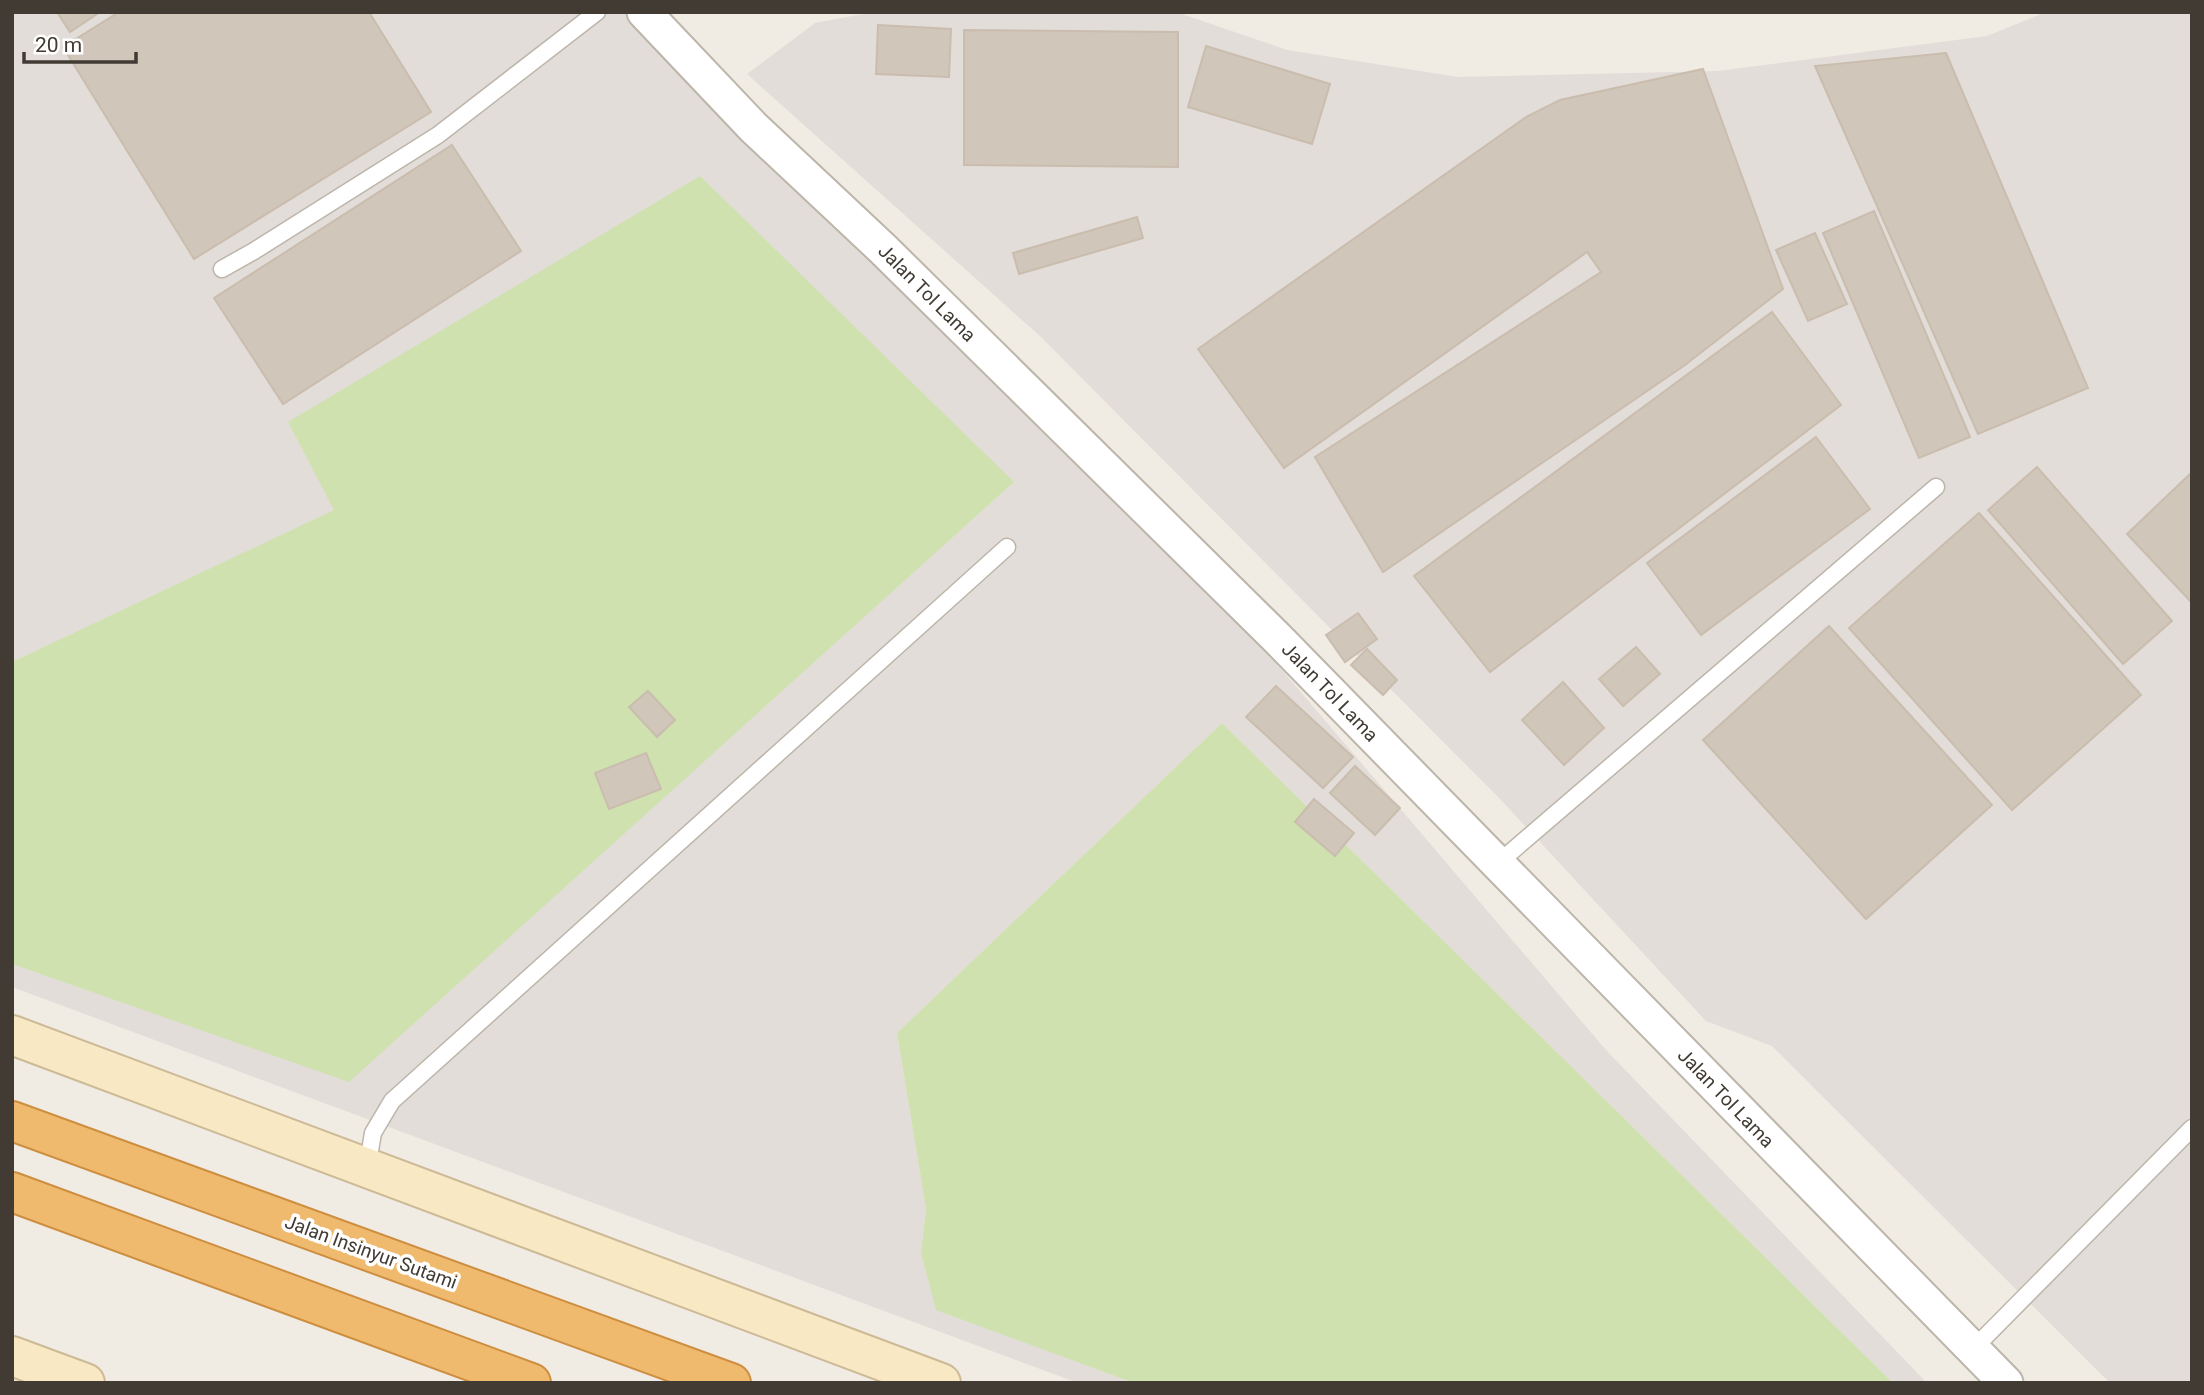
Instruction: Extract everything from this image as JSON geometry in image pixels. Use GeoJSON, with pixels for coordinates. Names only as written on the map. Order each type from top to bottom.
{"type":"FeatureCollection","features":[{"type":"Feature","properties":{"kind":"highway","name":"Jalan Insinyur Sutami"},"geometry":{"type":"LineString","coordinates":[[12,1121],[730,1383]]}},
{"type":"Feature","properties":{"kind":"highway"},"geometry":{"type":"LineString","coordinates":[[12,1192],[531,1383]]}},
{"type":"Feature","properties":{"kind":"street","name":"Jalan Tol Lama"},"geometry":{"type":"LineString","coordinates":[[644,12],[753,127],[883,249],[1277,638],[2006,1383]]}},
{"type":"Feature","properties":{"kind":"street"},"geometry":{"type":"LineString","coordinates":[[12,1035],[941,1383]]}},
{"type":"Feature","properties":{"kind":"street"},"geometry":{"type":"LineString","coordinates":[[12,1356],[85,1383]]}},
{"type":"Feature","properties":{"kind":"lane"},"geometry":{"type":"LineString","coordinates":[[222,269],[438,135],[597,12]]}},
{"type":"Feature","properties":{"kind":"lane"},"geometry":{"type":"LineString","coordinates":[[1497,864],[1937,487]]}},
{"type":"Feature","properties":{"kind":"lane"},"geometry":{"type":"LineString","coordinates":[[367,1168],[373,1133],[392,1101],[1007,547]]}},
{"type":"Feature","properties":{"kind":"lane"},"geometry":{"type":"LineString","coordinates":[[1973,1349],[2192,1128]]}},
{"type":"Feature","properties":{"kind":"shaded area"},"geometry":{"type":"Polygon","coordinates":[[[12,12],[626,12],[733,122],[1253,636],[1606,1050],[1927,1383],[1893,1383],[1222,723],[897,1033],[926,1209],[921,1253],[936,1309],[1134,1383],[1078,1383],[12,987],[12,964],[349,1081],[1014,482],[288,422],[335,510],[12,662],[12,12]]]}},
{"type":"Feature","properties":{"kind":"shaded area"},"geometry":{"type":"Polygon","coordinates":[[[873,12],[1176,12],[1287,50],[1458,77],[1718,71],[1987,36],[2046,12],[2192,12],[2192,1383],[2110,1383],[1772,1046],[1706,1021],[1502,801],[1041,337],[747,74],[815,23],[873,12]]]}},
{"type":"Feature","properties":{"kind":"green space"},"geometry":{"type":"Polygon","coordinates":[[[700,176],[1014,482],[349,1082],[12,964],[12,662],[334,510],[288,422],[700,176]]]}},
{"type":"Feature","properties":{"kind":"green space"},"geometry":{"type":"Polygon","coordinates":[[[1222,723],[1893,1383],[1134,1383],[936,1310],[921,1253],[926,1209],[897,1033],[1222,723]]]}},
{"type":"Feature","properties":{"kind":"building"},"geometry":{"type":"Polygon","coordinates":[[[57,12],[100,12],[70,32],[57,12]]]}},
{"type":"Feature","properties":{"kind":"building"},"geometry":{"type":"Polygon","coordinates":[[[119,12],[369,12],[431,112],[194,259],[63,47],[119,12]]]}},
{"type":"Feature","properties":{"kind":"building"},"geometry":{"type":"Polygon","coordinates":[[[878,25],[951,29],[949,77],[876,74],[878,25]]]}},
{"type":"Feature","properties":{"kind":"building"},"geometry":{"type":"Polygon","coordinates":[[[964,30],[1178,32],[1178,167],[964,165],[964,30]]]}},
{"type":"Feature","properties":{"kind":"building"},"geometry":{"type":"Polygon","coordinates":[[[1206,46],[1330,84],[1312,144],[1188,107],[1206,46]]]}},
{"type":"Feature","properties":{"kind":"building"},"geometry":{"type":"Polygon","coordinates":[[[1946,53],[2088,388],[1978,434],[1815,66],[1946,53]]]}},
{"type":"Feature","properties":{"kind":"building"},"geometry":{"type":"Polygon","coordinates":[[[1703,69],[1783,289],[1685,365],[1383,572],[1315,457],[1601,272],[1587,252],[1284,468],[1198,349],[1526,117],[1560,100],[1703,69]]]}},
{"type":"Feature","properties":{"kind":"building"},"geometry":{"type":"Polygon","coordinates":[[[452,145],[521,251],[283,404],[214,298],[452,145]]]}},
{"type":"Feature","properties":{"kind":"building"},"geometry":{"type":"Polygon","coordinates":[[[1874,211],[1970,437],[1919,458],[1823,233],[1874,211]]]}},
{"type":"Feature","properties":{"kind":"building"},"geometry":{"type":"Polygon","coordinates":[[[1137,217],[1143,238],[1019,274],[1013,253],[1137,217]]]}},
{"type":"Feature","properties":{"kind":"building"},"geometry":{"type":"Polygon","coordinates":[[[1815,233],[1847,304],[1808,321],[1776,250],[1815,233]]]}},
{"type":"Feature","properties":{"kind":"building"},"geometry":{"type":"Polygon","coordinates":[[[1772,312],[1841,405],[1490,672],[1414,576],[1772,312]]]}},
{"type":"Feature","properties":{"kind":"building"},"geometry":{"type":"Polygon","coordinates":[[[1816,437],[1870,509],[1701,635],[1647,563],[1816,437]]]}},
{"type":"Feature","properties":{"kind":"building"},"geometry":{"type":"Polygon","coordinates":[[[2037,467],[2172,621],[2123,664],[1988,510],[2037,467]]]}},
{"type":"Feature","properties":{"kind":"building"},"geometry":{"type":"Polygon","coordinates":[[[2192,472],[2192,603],[2127,534],[2192,472]]]}},
{"type":"Feature","properties":{"kind":"building"},"geometry":{"type":"Polygon","coordinates":[[[1979,513],[2141,695],[2012,810],[1849,628],[1979,513]]]}},
{"type":"Feature","properties":{"kind":"building"},"geometry":{"type":"Polygon","coordinates":[[[1358,613],[1377,639],[1345,662],[1326,635],[1358,613]]]}},
{"type":"Feature","properties":{"kind":"building"},"geometry":{"type":"Polygon","coordinates":[[[1829,626],[1992,805],[1866,919],[1703,740],[1829,626]]]}},
{"type":"Feature","properties":{"kind":"building"},"geometry":{"type":"Polygon","coordinates":[[[1636,647],[1660,674],[1623,706],[1599,679],[1636,647]]]}},
{"type":"Feature","properties":{"kind":"building"},"geometry":{"type":"Polygon","coordinates":[[[1367,649],[1397,680],[1383,695],[1351,665],[1367,649]]]}},
{"type":"Feature","properties":{"kind":"building"},"geometry":{"type":"Polygon","coordinates":[[[1563,682],[1604,728],[1564,765],[1522,720],[1563,682]]]}},
{"type":"Feature","properties":{"kind":"building"},"geometry":{"type":"Polygon","coordinates":[[[1276,686],[1353,757],[1323,788],[1246,717],[1276,686]]]}},
{"type":"Feature","properties":{"kind":"building"},"geometry":{"type":"Polygon","coordinates":[[[648,691],[675,720],[657,737],[629,707],[648,691]]]}},
{"type":"Feature","properties":{"kind":"building"},"geometry":{"type":"Polygon","coordinates":[[[646,753],[661,789],[609,809],[595,773],[646,753]]]}},
{"type":"Feature","properties":{"kind":"building"},"geometry":{"type":"Polygon","coordinates":[[[1355,766],[1400,808],[1375,835],[1330,793],[1355,766]]]}},
{"type":"Feature","properties":{"kind":"building"},"geometry":{"type":"Polygon","coordinates":[[[1314,799],[1354,833],[1335,856],[1295,822],[1314,799]]]}}]}
